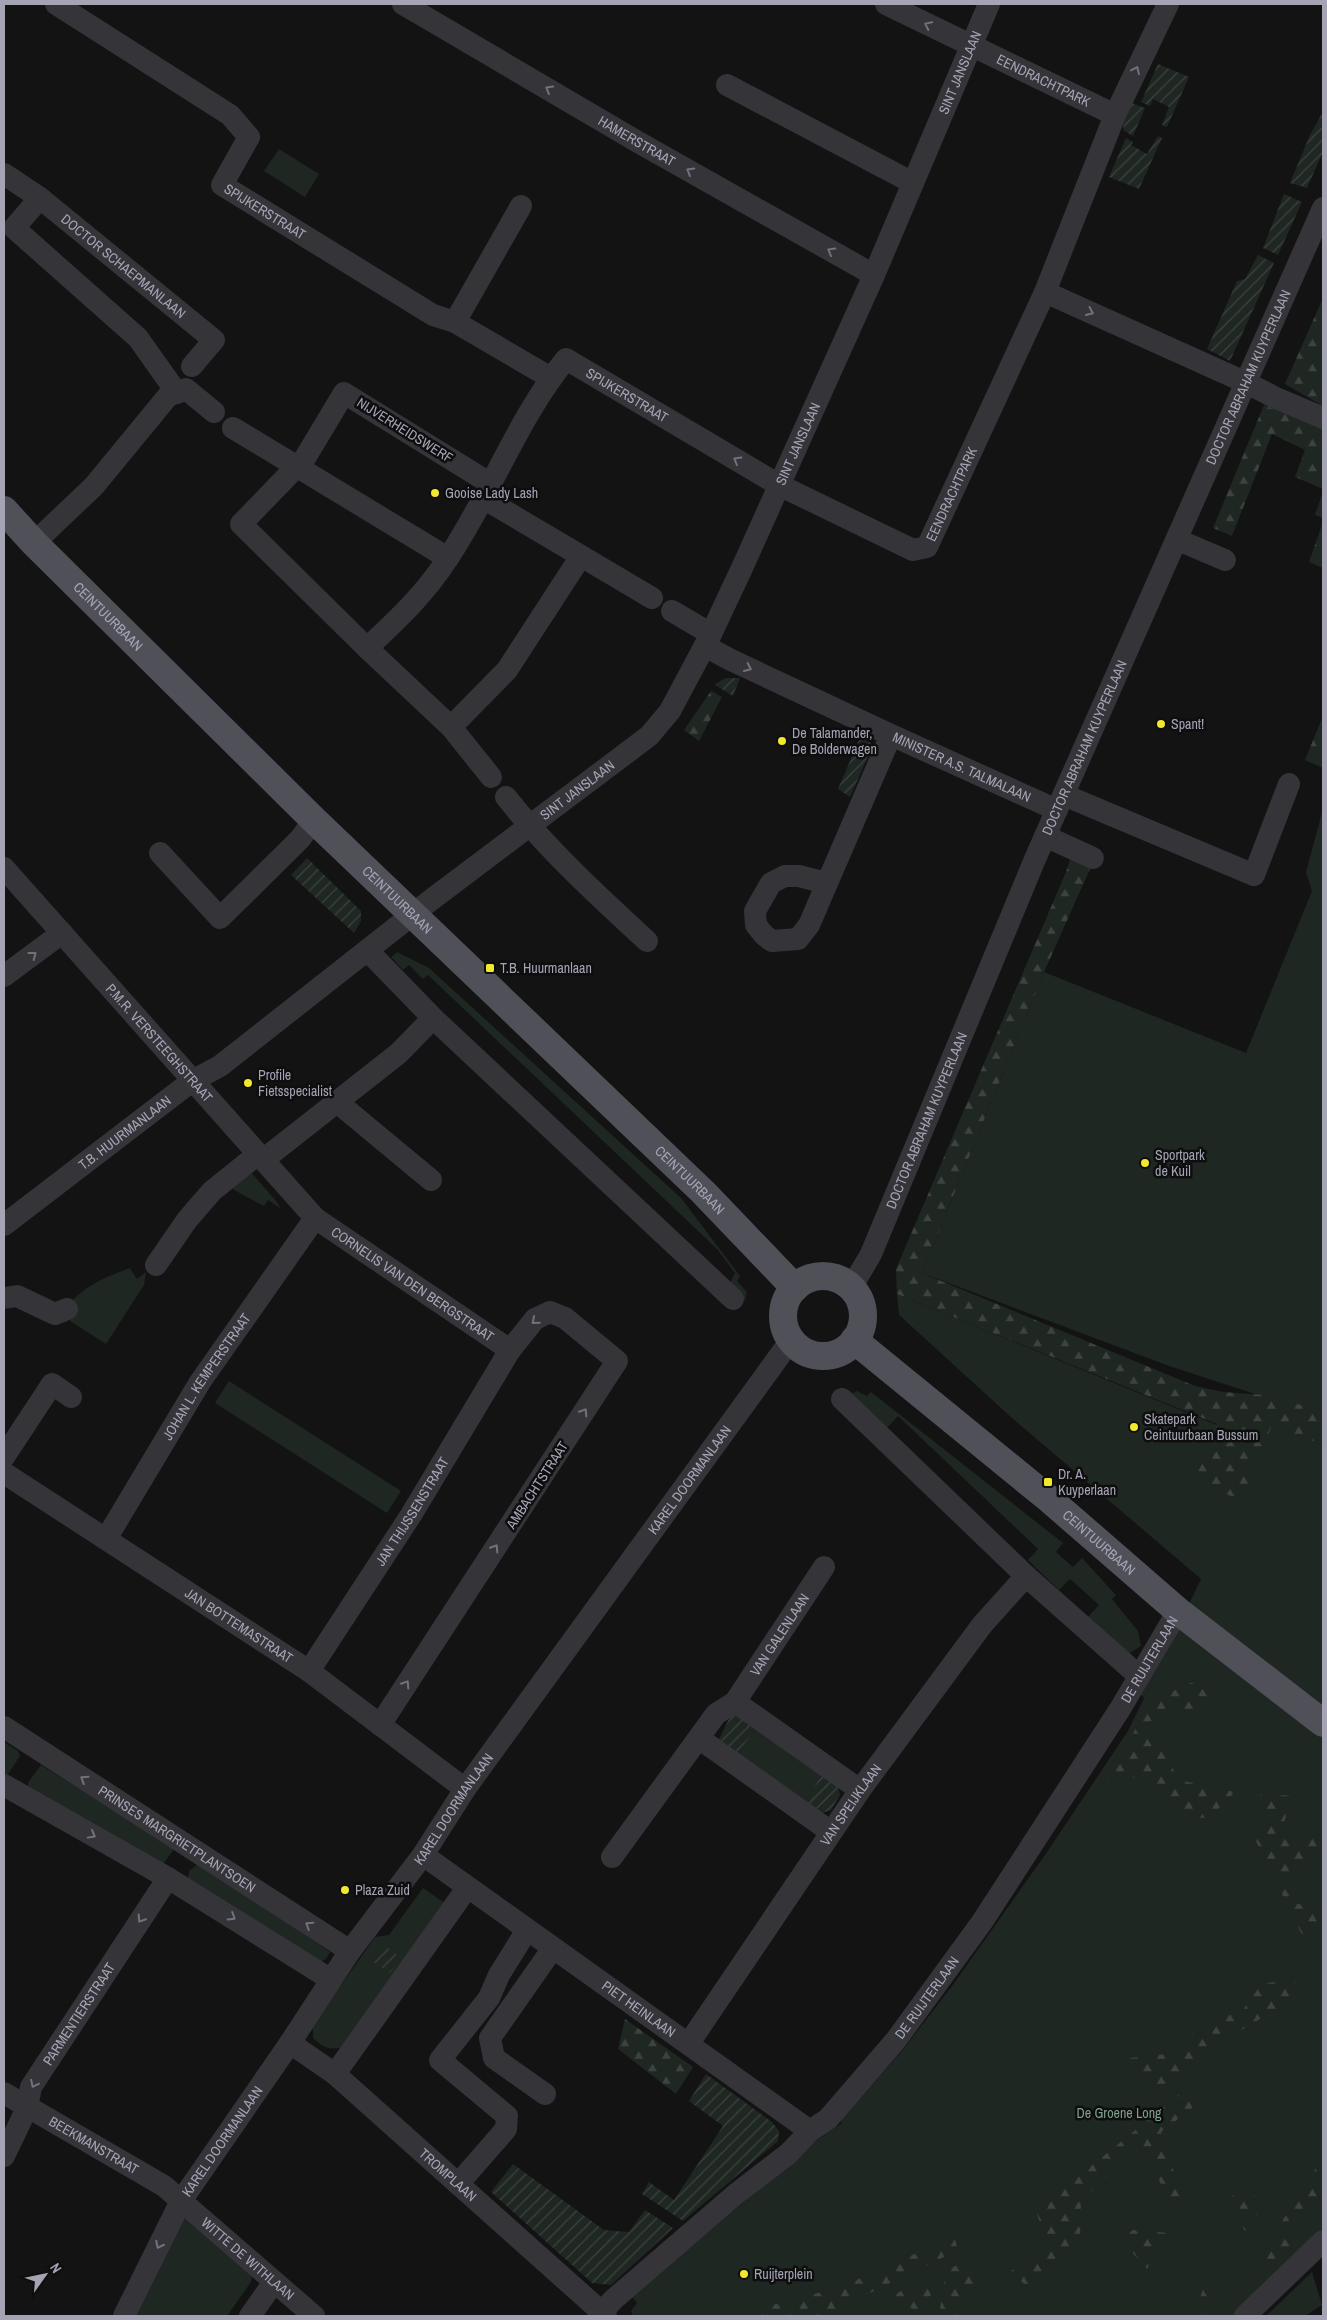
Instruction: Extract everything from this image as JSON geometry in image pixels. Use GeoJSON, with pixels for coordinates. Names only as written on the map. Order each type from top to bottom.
{"type":"FeatureCollection","features":[{"type":"Feature","properties":{"kind":"main road","name":"CEINTUURBAAN"},"geometry":{"type":"LineString","coordinates":[[4,510],[34,543],[314,820],[704,1192],[795,1288]]}},
{"type":"Feature","properties":{"kind":"main road"},"geometry":{"type":"LineString","coordinates":[[824,1277],[833,1278],[851,1288],[860,1303],[862,1312],[859,1332],[846,1348],[836,1354],[819,1356],[802,1350],[791,1340],[784,1324],[783,1312],[786,1300],[795,1288],[804,1281],[824,1277]]}},
{"type":"Feature","properties":{"kind":"main road","name":"CEINTUURBAAN"},"geometry":{"type":"LineString","coordinates":[[854,1340],[1049,1499],[1178,1611],[1323,1723]]}},
{"type":"Feature","properties":{"kind":"street","name":"SPIJKERSTRAAT"},"geometry":{"type":"LineString","coordinates":[[56,4],[230,115],[249,138],[222,185],[434,315],[455,322],[550,378],[566,359],[779,485]]}},
{"type":"Feature","properties":{"kind":"street","name":"HAMERSTRAAT"},"geometry":{"type":"LineString","coordinates":[[403,4],[638,142],[874,275]]}},
{"type":"Feature","properties":{"kind":"street","name":"EENDRACHTPARK"},"geometry":{"type":"LineString","coordinates":[[886,4],[1115,114]]}},
{"type":"Feature","properties":{"kind":"street","name":"SINT JANSLAAN"},"geometry":{"type":"LineString","coordinates":[[414,914],[650,736],[670,711],[708,640],[874,275],[989,4]]}},
{"type":"Feature","properties":{"kind":"street","name":"EENDRACHTPARK"},"geometry":{"type":"LineString","coordinates":[[779,485],[913,550],[927,547],[1046,292],[1115,114],[1168,4]]}},
{"type":"Feature","properties":{"kind":"street"},"geometry":{"type":"LineString","coordinates":[[727,84],[913,183]]}},
{"type":"Feature","properties":{"kind":"street","name":"DOCTOR SCHAEPMANLAAN"},"geometry":{"type":"LineString","coordinates":[[4,174],[40,198],[214,340],[192,366]]}},
{"type":"Feature","properties":{"kind":"street"},"geometry":{"type":"LineString","coordinates":[[40,198],[14,228],[138,338],[181,391],[214,412]]}},
{"type":"Feature","properties":{"kind":"street"},"geometry":{"type":"LineString","coordinates":[[455,322],[520,206]]}},
{"type":"Feature","properties":{"kind":"street","name":"DOCTOR ABRAHAM KUYPERLAAN"},"geometry":{"type":"LineString","coordinates":[[851,1288],[871,1254],[1045,836],[1178,540],[1323,208]]}},
{"type":"Feature","properties":{"kind":"street"},"geometry":{"type":"LineString","coordinates":[[1046,292],[1323,418]]}},
{"type":"Feature","properties":{"kind":"street"},"geometry":{"type":"LineString","coordinates":[[367,648],[416,602],[448,558],[550,378]]}},
{"type":"Feature","properties":{"kind":"street"},"geometry":{"type":"LineString","coordinates":[[34,543],[94,486],[168,396],[181,391]]}},
{"type":"Feature","properties":{"kind":"street","name":"NIJVERHEIDSWERF"},"geometry":{"type":"LineString","coordinates":[[491,777],[451,727],[367,648],[241,524],[304,458],[344,393],[581,556],[652,598]]}},
{"type":"Feature","properties":{"kind":"street"},"geometry":{"type":"LineString","coordinates":[[233,428],[448,558]]}},
{"type":"Feature","properties":{"kind":"street"},"geometry":{"type":"LineString","coordinates":[[1178,540],[1225,560]]}},
{"type":"Feature","properties":{"kind":"street"},"geometry":{"type":"LineString","coordinates":[[451,727],[507,670],[581,556]]}},
{"type":"Feature","properties":{"kind":"street"},"geometry":{"type":"LineString","coordinates":[[672,611],[708,640]]}},
{"type":"Feature","properties":{"kind":"street","name":"MINISTER A.S. TALMALAAN"},"geometry":{"type":"LineString","coordinates":[[708,640],[731,660],[891,735],[1060,802],[1254,875],[1289,784]]}},
{"type":"Feature","properties":{"kind":"street"},"geometry":{"type":"LineString","coordinates":[[826,883],[891,735]]}},
{"type":"Feature","properties":{"kind":"street"},"geometry":{"type":"LineString","coordinates":[[506,797],[530,827]]}},
{"type":"Feature","properties":{"kind":"street"},"geometry":{"type":"LineString","coordinates":[[160,853],[220,918],[300,839],[314,820]]}},
{"type":"Feature","properties":{"kind":"street","name":"SINT JANSLAAN"},"geometry":{"type":"LineString","coordinates":[[530,827],[578,877],[647,941]]}},
{"type":"Feature","properties":{"kind":"street"},"geometry":{"type":"LineString","coordinates":[[1045,836],[1093,858]]}},
{"type":"Feature","properties":{"kind":"street","name":"P.M.R. VERSTEEGHSTRAAT"},"geometry":{"type":"LineString","coordinates":[[4,868],[315,1218]]}},
{"type":"Feature","properties":{"kind":"street","name":"T.B. HUURMANLAAN"},"geometry":{"type":"LineString","coordinates":[[4,1225],[192,1081],[220,1066],[414,914]]}},
{"type":"Feature","properties":{"kind":"street"},"geometry":{"type":"LineString","coordinates":[[4,976],[62,933]]}},
{"type":"Feature","properties":{"kind":"street"},"geometry":{"type":"LineString","coordinates":[[368,951],[433,1018],[734,1299]]}},
{"type":"Feature","properties":{"kind":"street"},"geometry":{"type":"LineString","coordinates":[[156,1265],[187,1220],[212,1191],[337,1102],[399,1053],[433,1018]]}},
{"type":"Feature","properties":{"kind":"street"},"geometry":{"type":"LineString","coordinates":[[337,1102],[431,1180]]}},
{"type":"Feature","properties":{"kind":"street","name":"CORNELIS VAN DEN BERGSTRAAT"},"geometry":{"type":"LineString","coordinates":[[315,1218],[510,1350]]}},
{"type":"Feature","properties":{"kind":"street","name":"JOHAN L. KEMPERSTRAAT"},"geometry":{"type":"LineString","coordinates":[[106,1539],[200,1382],[315,1218]]}},
{"type":"Feature","properties":{"kind":"street"},"geometry":{"type":"LineString","coordinates":[[4,1298],[17,1296],[55,1314],[67,1309]]}},
{"type":"Feature","properties":{"kind":"street","name":"AMBACHTSTRAAT"},"geometry":{"type":"LineString","coordinates":[[380,1725],[617,1361],[565,1318],[550,1312],[535,1319],[510,1350]]}},
{"type":"Feature","properties":{"kind":"street","name":"KAREL DOORMANLAAN"},"geometry":{"type":"LineString","coordinates":[[124,2316],[181,2201],[290,2043],[330,1979],[423,1856],[465,1789],[791,1340]]}},
{"type":"Feature","properties":{"kind":"street","name":"JAN THIJSSENSTRAAT"},"geometry":{"type":"LineString","coordinates":[[310,1671],[411,1514],[510,1350]]}},
{"type":"Feature","properties":{"kind":"street"},"geometry":{"type":"LineString","coordinates":[[4,1457],[52,1384],[71,1397]]}},
{"type":"Feature","properties":{"kind":"street"},"geometry":{"type":"LineString","coordinates":[[842,1399],[1026,1576],[1139,1676]]}},
{"type":"Feature","properties":{"kind":"street","name":"JAN BOTTEMASTRAAT"},"geometry":{"type":"LineString","coordinates":[[4,1473],[310,1671],[465,1789]]}},
{"type":"Feature","properties":{"kind":"street","name":"VAN GALENLAAN"},"geometry":{"type":"LineString","coordinates":[[612,1857],[700,1739],[716,1714],[735,1702],[824,1567]]}},
{"type":"Feature","properties":{"kind":"street","name":"VAN SPEIJKLAAN"},"geometry":{"type":"LineString","coordinates":[[688,2043],[860,1790],[982,1624],[1026,1576]]}},
{"type":"Feature","properties":{"kind":"street","name":"DE RUIJTERLAAN"},"geometry":{"type":"LineString","coordinates":[[602,2315],[614,2299],[736,2194],[788,2154],[810,2131],[828,2119],[896,2040],[982,1922],[1120,1709],[1178,1611]]}},
{"type":"Feature","properties":{"kind":"street"},"geometry":{"type":"LineString","coordinates":[[735,1702],[860,1790]]}},
{"type":"Feature","properties":{"kind":"street","name":"PRINSES MARGRIETPLANTSOEN"},"geometry":{"type":"LineString","coordinates":[[4,1727],[350,1951]]}},
{"type":"Feature","properties":{"kind":"street"},"geometry":{"type":"LineString","coordinates":[[700,1739],[831,1832]]}},
{"type":"Feature","properties":{"kind":"street"},"geometry":{"type":"LineString","coordinates":[[7,1793],[168,1878],[330,1979]]}},
{"type":"Feature","properties":{"kind":"street","name":"PIET HEINLAAN"},"geometry":{"type":"LineString","coordinates":[[423,1856],[810,2131]]}},
{"type":"Feature","properties":{"kind":"street","name":"PARMENTIERSTRAAT"},"geometry":{"type":"LineString","coordinates":[[4,2156],[27,2108],[31,2087],[168,1878]]}},
{"type":"Feature","properties":{"kind":"street"},"geometry":{"type":"LineString","coordinates":[[335,2074],[467,1888]]}},
{"type":"Feature","properties":{"kind":"street"},"geometry":{"type":"LineString","coordinates":[[458,2184],[506,2129],[507,2116],[440,2060],[489,1998],[499,1975],[528,1930]]}},
{"type":"Feature","properties":{"kind":"street"},"geometry":{"type":"LineString","coordinates":[[545,2094],[494,2058],[490,2038],[553,1948]]}},
{"type":"Feature","properties":{"kind":"street","name":"TROMPLAAN"},"geometry":{"type":"LineString","coordinates":[[290,2043],[335,2074],[602,2315]]}},
{"type":"Feature","properties":{"kind":"street","name":"BEEKMANSTRAAT"},"geometry":{"type":"LineString","coordinates":[[4,2093],[164,2186],[181,2201]]}},
{"type":"Feature","properties":{"kind":"street","name":"WITTE DE WITHLAAN"},"geometry":{"type":"LineString","coordinates":[[181,2201],[314,2316]]}},
{"type":"Feature","properties":{"kind":"street"},"geometry":{"type":"LineString","coordinates":[[1245,2316],[1323,2241]]}},
{"type":"Feature","properties":{"kind":"street"},"geometry":{"type":"LineString","coordinates":[[250,2316],[274,2282]]}},
{"type":"Feature","properties":{"kind":"green space"},"geometry":{"type":"Polygon","coordinates":[[[1158,64],[1189,77],[1167,127],[1162,125],[1169,107],[1153,99],[1150,106],[1141,102],[1158,64]]]}},
{"type":"Feature","properties":{"kind":"green space"},"geometry":{"type":"Polygon","coordinates":[[[1132,103],[1145,108],[1133,136],[1123,130],[1124,116],[1132,103]]]}},
{"type":"Feature","properties":{"kind":"green space"},"geometry":{"type":"Polygon","coordinates":[[[1323,112],[1323,152],[1307,188],[1290,183],[1310,135],[1323,112]]]}},
{"type":"Feature","properties":{"kind":"green space"},"geometry":{"type":"Polygon","coordinates":[[[1158,136],[1162,138],[1139,189],[1109,177],[1126,138],[1133,142],[1131,145],[1147,154],[1158,136]]]}},
{"type":"Feature","properties":{"kind":"green space"},"geometry":{"type":"Polygon","coordinates":[[[279,149],[319,174],[305,197],[264,171],[279,149]]]}},
{"type":"Feature","properties":{"kind":"green space"},"geometry":{"type":"Polygon","coordinates":[[[1284,194],[1302,202],[1278,255],[1263,248],[1284,194]]]}},
{"type":"Feature","properties":{"kind":"green space"},"geometry":{"type":"Polygon","coordinates":[[[1258,255],[1274,263],[1230,361],[1207,349],[1237,281],[1245,279],[1258,255]]]}},
{"type":"Feature","properties":{"kind":"green space"},"geometry":{"type":"Polygon","coordinates":[[[1323,298],[1323,406],[1285,384],[1323,298]]]}},
{"type":"Feature","properties":{"kind":"green space"},"geometry":{"type":"Polygon","coordinates":[[[1264,405],[1323,427],[1323,489],[1295,477],[1305,450],[1272,434],[1232,536],[1213,528],[1264,405]]]}},
{"type":"Feature","properties":{"kind":"green space"},"geometry":{"type":"Polygon","coordinates":[[[1323,492],[1323,518],[1315,515],[1323,492]]]}},
{"type":"Feature","properties":{"kind":"green space"},"geometry":{"type":"Polygon","coordinates":[[[1323,522],[1323,568],[1309,562],[1323,522]]]}},
{"type":"Feature","properties":{"kind":"green space"},"geometry":{"type":"Polygon","coordinates":[[[725,678],[740,678],[733,696],[715,685],[725,678]]]}},
{"type":"Feature","properties":{"kind":"green space"},"geometry":{"type":"Polygon","coordinates":[[[711,691],[722,697],[699,741],[684,730],[711,691]]]}},
{"type":"Feature","properties":{"kind":"green space"},"geometry":{"type":"Polygon","coordinates":[[[1323,716],[1323,768],[1305,760],[1323,716]]]}},
{"type":"Feature","properties":{"kind":"green space"},"geometry":{"type":"Polygon","coordinates":[[[862,733],[870,740],[872,747],[850,797],[838,789],[862,733]]]}},
{"type":"Feature","properties":{"kind":"green space","name":"Sportpark de Kuil"},"geometry":{"type":"Polygon","coordinates":[[[1323,809],[1323,1416],[1169,1366],[922,1273],[1044,972],[1246,1053],[1312,891],[1306,872],[1323,809]]]}},
{"type":"Feature","properties":{"kind":"green space"},"geometry":{"type":"Polygon","coordinates":[[[1073,851],[1094,860],[1044,972],[922,1273],[1195,1386],[1223,1392],[1278,1396],[1323,1414],[1323,1445],[1272,1425],[1241,1500],[1194,1481],[1217,1424],[897,1294],[896,1269],[1066,872],[1073,851]]]}},
{"type":"Feature","properties":{"kind":"green space"},"geometry":{"type":"Polygon","coordinates":[[[307,858],[361,911],[361,921],[354,933],[291,875],[307,858]]]}},
{"type":"Feature","properties":{"kind":"green space"},"geometry":{"type":"Polygon","coordinates":[[[397,952],[429,968],[681,1198],[740,1276],[737,1281],[747,1292],[745,1301],[730,1283],[735,1273],[717,1249],[428,975],[423,979],[409,965],[403,970],[391,957],[397,952]]]}},
{"type":"Feature","properties":{"kind":"green space"},"geometry":{"type":"Polygon","coordinates":[[[248,1169],[281,1209],[268,1200],[264,1206],[234,1190],[228,1182],[248,1169]]]}},
{"type":"Feature","properties":{"kind":"green space"},"geometry":{"type":"Polygon","coordinates":[[[130,1268],[137,1279],[146,1272],[144,1285],[106,1344],[70,1321],[78,1308],[73,1300],[79,1294],[100,1281],[130,1268]]]}},
{"type":"Feature","properties":{"kind":"green space","name":"De Groene Long"},"geometry":{"type":"Polygon","coordinates":[[[897,1294],[1217,1425],[1240,1499],[1272,1424],[1323,1445],[1323,2231],[1235,2316],[633,2316],[631,2311],[637,2303],[632,2297],[816,2141],[842,2123],[840,2121],[902,2051],[952,1986],[1045,1855],[1128,1731],[1144,1698],[1139,1693],[1165,1654],[1201,1579],[1012,1418],[899,1315],[897,1294]]]}},
{"type":"Feature","properties":{"kind":"green space"},"geometry":{"type":"Polygon","coordinates":[[[229,1381],[401,1491],[387,1513],[215,1403],[229,1381]]]}},
{"type":"Feature","properties":{"kind":"green space"},"geometry":{"type":"Polygon","coordinates":[[[857,1391],[867,1396],[871,1392],[1063,1543],[1056,1552],[1073,1567],[1082,1558],[1116,1595],[1112,1599],[1138,1631],[1141,1646],[1128,1654],[1088,1617],[1099,1605],[1070,1579],[1059,1590],[1028,1560],[1038,1549],[898,1416],[884,1431],[847,1396],[857,1391]]]}},
{"type":"Feature","properties":{"kind":"green space"},"geometry":{"type":"Polygon","coordinates":[[[1193,1682],[1222,1692],[1195,1711],[1167,1712],[1152,1730],[1179,1780],[1235,1792],[1210,1817],[1182,1820],[1139,1777],[1108,1781],[1138,1724],[1162,1696],[1193,1682]]]}},
{"type":"Feature","properties":{"kind":"green space"},"geometry":{"type":"Polygon","coordinates":[[[738,1714],[757,1727],[737,1754],[719,1739],[730,1717],[738,1714]]]}},
{"type":"Feature","properties":{"kind":"green space"},"geometry":{"type":"Polygon","coordinates":[[[757,1727],[822,1774],[805,1802],[737,1754],[757,1727]]]}},
{"type":"Feature","properties":{"kind":"green space"},"geometry":{"type":"Polygon","coordinates":[[[4,1742],[18,1751],[20,1756],[6,1777],[4,1776],[4,1742]]]}},
{"type":"Feature","properties":{"kind":"green space"},"geometry":{"type":"Polygon","coordinates":[[[41,1765],[175,1848],[163,1864],[26,1793],[29,1781],[41,1765]]]}},
{"type":"Feature","properties":{"kind":"green space"},"geometry":{"type":"Polygon","coordinates":[[[822,1774],[836,1780],[840,1795],[831,1810],[822,1813],[805,1802],[822,1774]]]}},
{"type":"Feature","properties":{"kind":"green space"},"geometry":{"type":"Polygon","coordinates":[[[1260,1793],[1292,1796],[1281,1833],[1307,1837],[1323,1818],[1323,1843],[1293,1874],[1296,1903],[1323,1912],[1323,1934],[1303,1937],[1256,1841],[1268,1819],[1260,1793]]]}},
{"type":"Feature","properties":{"kind":"green space"},"geometry":{"type":"Polygon","coordinates":[[[199,1863],[330,1952],[326,1959],[320,1962],[187,1884],[189,1871],[199,1863]]]}},
{"type":"Feature","properties":{"kind":"green space"},"geometry":{"type":"Polygon","coordinates":[[[423,1888],[446,1904],[345,2047],[331,2048],[320,2044],[313,2038],[313,2025],[375,1937],[389,1935],[423,1888]]]}},
{"type":"Feature","properties":{"kind":"green space"},"geometry":{"type":"Polygon","coordinates":[[[383,1944],[401,1958],[390,1973],[371,1960],[383,1944]]]}},
{"type":"Feature","properties":{"kind":"green space"},"geometry":{"type":"Polygon","coordinates":[[[1296,1981],[1285,2004],[1205,2052],[1156,2095],[1130,2058],[1183,2052],[1195,2028],[1243,2010],[1262,1983],[1296,1981]]]}},
{"type":"Feature","properties":{"kind":"green space"},"geometry":{"type":"Polygon","coordinates":[[[625,2019],[693,2067],[676,2094],[618,2049],[625,2019]]]}},
{"type":"Feature","properties":{"kind":"green space"},"geometry":{"type":"Polygon","coordinates":[[[1208,2071],[1192,2108],[1161,2132],[1183,2200],[1169,2202],[1142,2143],[1081,2201],[1080,2239],[1033,2293],[1011,2271],[1049,2248],[1036,2211],[1208,2071]]]}},
{"type":"Feature","properties":{"kind":"green space"},"geometry":{"type":"Polygon","coordinates":[[[706,2074],[772,2122],[779,2131],[778,2141],[683,2221],[642,2194],[649,2182],[674,2200],[723,2126],[689,2101],[706,2074]]]}},
{"type":"Feature","properties":{"kind":"green space"},"geometry":{"type":"Polygon","coordinates":[[[1323,2149],[1323,2197],[1319,2203],[1286,2233],[1294,2253],[1275,2273],[1263,2253],[1286,2215],[1307,2190],[1323,2149]]]}},
{"type":"Feature","properties":{"kind":"green space"},"geometry":{"type":"Polygon","coordinates":[[[513,2164],[604,2230],[629,2232],[645,2210],[673,2228],[611,2285],[592,2283],[491,2192],[513,2164]]]}},
{"type":"Feature","properties":{"kind":"green space"},"geometry":{"type":"Polygon","coordinates":[[[1241,2188],[1266,2203],[1245,2231],[1227,2201],[1241,2188]]]}},
{"type":"Feature","properties":{"kind":"green space"},"geometry":{"type":"Polygon","coordinates":[[[184,2219],[189,2220],[252,2274],[251,2282],[227,2316],[134,2316],[184,2219]]]}},
{"type":"Feature","properties":{"kind":"green space"},"geometry":{"type":"Polygon","coordinates":[[[1133,2230],[1168,2233],[1147,2269],[1120,2239],[1133,2230]]]}},
{"type":"Feature","properties":{"kind":"green space"},"geometry":{"type":"Polygon","coordinates":[[[954,2236],[958,2250],[823,2316],[743,2316],[761,2308],[841,2287],[954,2236]]]}},
{"type":"Feature","properties":{"kind":"green space"},"geometry":{"type":"Polygon","coordinates":[[[965,2262],[975,2262],[977,2289],[962,2298],[963,2316],[939,2316],[946,2270],[965,2262]]]}},
{"type":"Feature","properties":{"kind":"green space"},"geometry":{"type":"Polygon","coordinates":[[[1312,2272],[1322,2305],[1305,2316],[1266,2316],[1312,2272]]]}},
{"type":"Feature","properties":{"kind":"green space"},"geometry":{"type":"Polygon","coordinates":[[[935,2275],[927,2311],[924,2314],[904,2305],[880,2301],[935,2275]]]}},
{"type":"Feature","properties":{"kind":"green space"},"geometry":{"type":"Polygon","coordinates":[[[1206,2281],[1217,2298],[1202,2316],[1186,2316],[1196,2309],[1206,2281]]]}},
{"type":"Feature","properties":{"kind":"place","name":"Gooise Lady Lash"},"geometry":{"type":"Point","coordinates":[435,493]}},
{"type":"Feature","properties":{"kind":"place","name":"Spant!"},"geometry":{"type":"Point","coordinates":[1161,724]}},
{"type":"Feature","properties":{"kind":"place","name":"De Talamander, De Bolderwagen"},"geometry":{"type":"Point","coordinates":[782,741]}},
{"type":"Feature","properties":{"kind":"place","name":"T.B. Huurmanlaan"},"geometry":{"type":"Point","coordinates":[490,968]}},
{"type":"Feature","properties":{"kind":"place","name":"Profile Fietsspecialist"},"geometry":{"type":"Point","coordinates":[248,1083]}},
{"type":"Feature","properties":{"kind":"place","name":"Sportpark de Kuil"},"geometry":{"type":"Point","coordinates":[1145,1163]}},
{"type":"Feature","properties":{"kind":"place","name":"Skatepark Ceintuurbaan Bussum"},"geometry":{"type":"Point","coordinates":[1134,1427]}},
{"type":"Feature","properties":{"kind":"place","name":"Dr. A. Kuyperlaan"},"geometry":{"type":"Point","coordinates":[1048,1482]}},
{"type":"Feature","properties":{"kind":"place","name":"Plaza Zuid"},"geometry":{"type":"Point","coordinates":[345,1890]}},
{"type":"Feature","properties":{"kind":"place","name":"Ruijterplein"},"geometry":{"type":"Point","coordinates":[744,2274]}}]}
